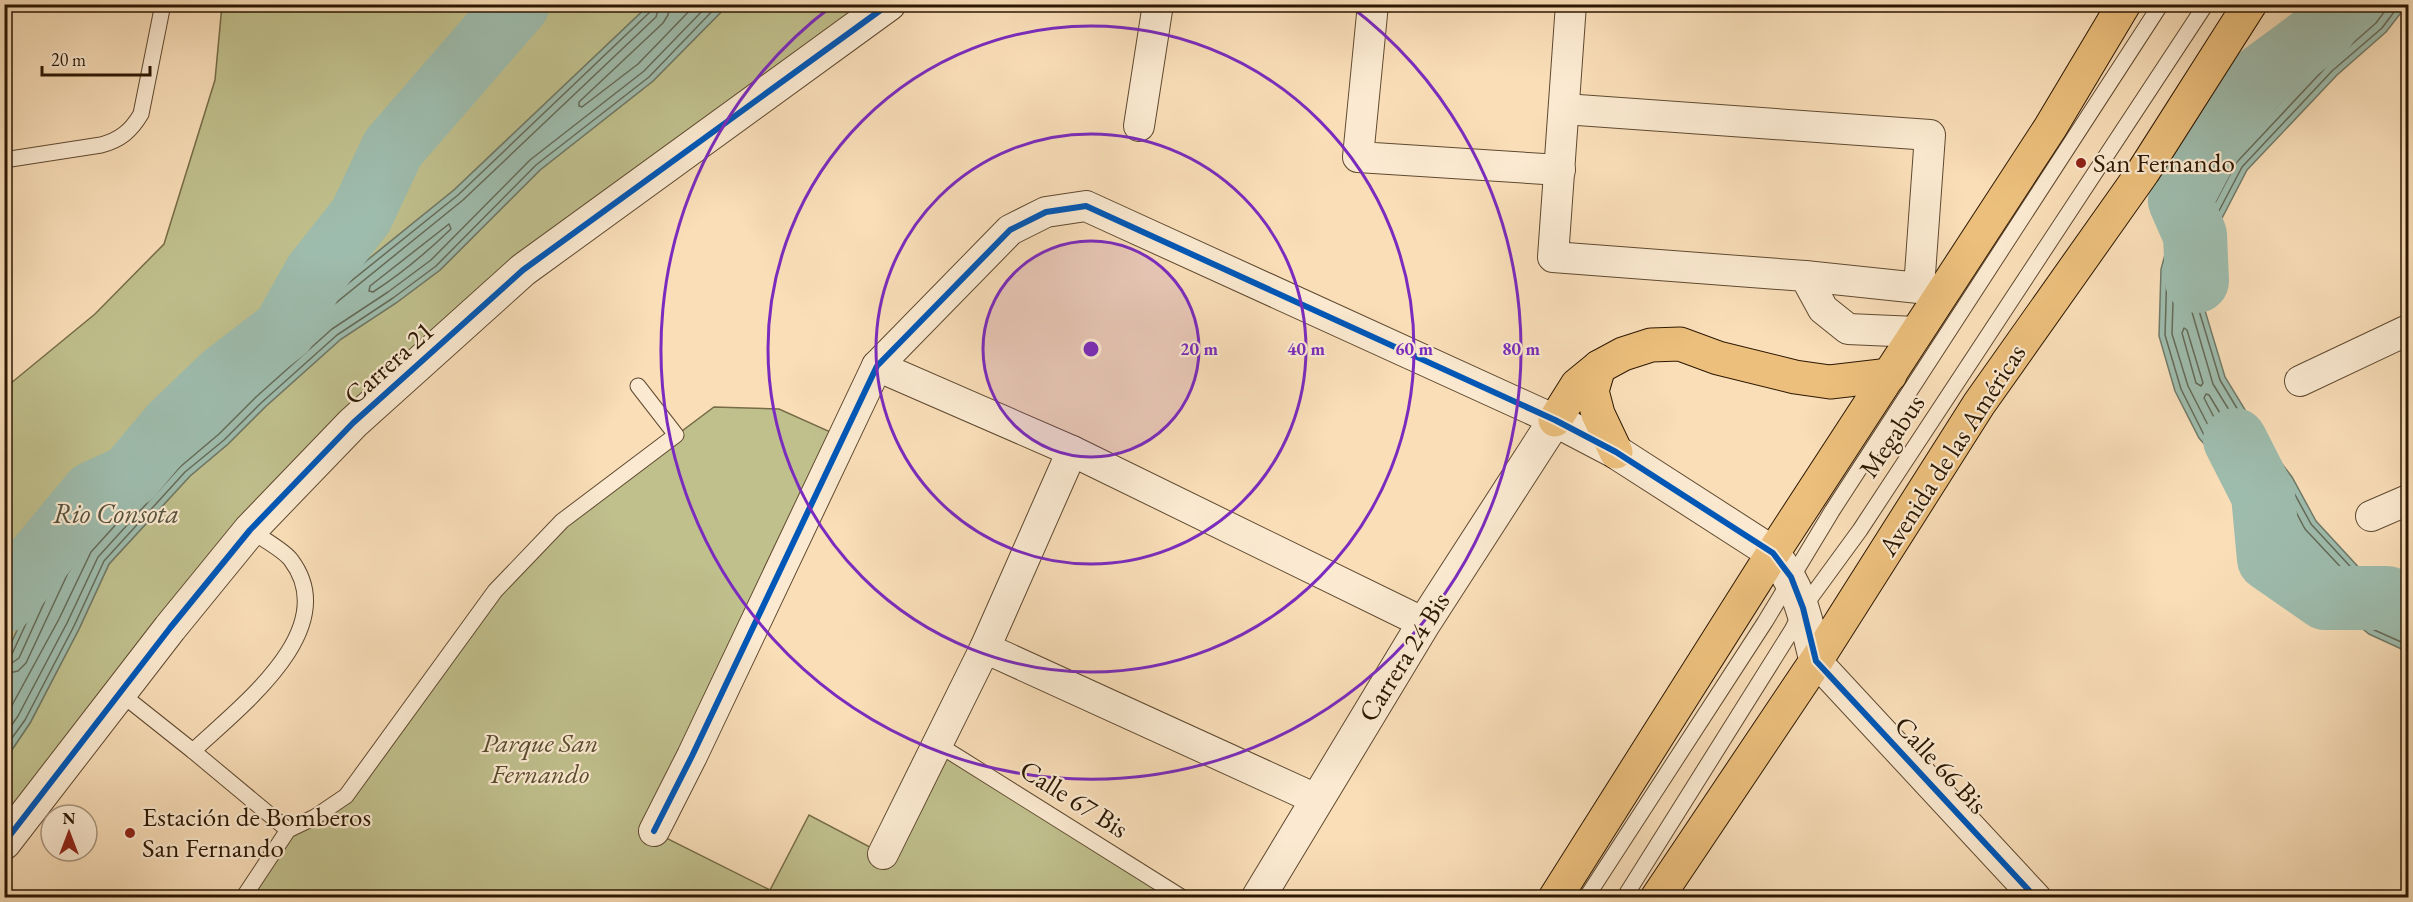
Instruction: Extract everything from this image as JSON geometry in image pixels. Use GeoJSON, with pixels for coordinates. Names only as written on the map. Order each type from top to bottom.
{"type":"FeatureCollection","features":[{"type":"Feature","properties":{"kind":"main road"},"geometry":{"type":"LineString","coordinates":[[1555,897],[1782,565],[1916,332],[2050,128],[2124,4]]}},
{"type":"Feature","properties":{"kind":"main road","name":"Avenida de las Américas"},"geometry":{"type":"LineString","coordinates":[[1661,896],[1816,661],[1979,404],[2143,172],[2250,4]]}},
{"type":"Feature","properties":{"kind":"main road"},"geometry":{"type":"LineString","coordinates":[[1555,420],[1577,385],[1599,367],[1623,354],[1652,345],[1680,344],[1718,358],[1795,377],[1830,382],[1890,375]]}},
{"type":"Feature","properties":{"kind":"main road"},"geometry":{"type":"LineString","coordinates":[[1599,367],[1592,391],[1598,414],[1616,452]]}},
{"type":"Feature","properties":{"kind":"street","name":"Carrera 21"},"geometry":{"type":"LineString","coordinates":[[4,843],[170,628],[250,530],[353,423],[524,270],[889,4]]}},
{"type":"Feature","properties":{"kind":"street"},"geometry":{"type":"LineString","coordinates":[[1139,126],[1158,4]]}},
{"type":"Feature","properties":{"kind":"street"},"geometry":{"type":"LineString","coordinates":[[1373,4],[1358,157],[1560,170]]}},
{"type":"Feature","properties":{"kind":"street"},"geometry":{"type":"LineString","coordinates":[[1564,109],[1930,135],[1919,288],[1805,276],[1553,257],[1571,4]]}},
{"type":"Feature","properties":{"kind":"street"},"geometry":{"type":"LineString","coordinates":[[654,831],[692,756],[877,366],[1010,230],[1046,212],[1086,206],[1555,420],[1616,452],[1782,565],[1803,608],[1816,661]]}},
{"type":"Feature","properties":{"kind":"street"},"geometry":{"type":"LineString","coordinates":[[1805,276],[1823,309],[1848,329],[1916,332]]}},
{"type":"Feature","properties":{"kind":"street"},"geometry":{"type":"LineString","coordinates":[[2300,381],[2409,330]]}},
{"type":"Feature","properties":{"kind":"street"},"geometry":{"type":"LineString","coordinates":[[877,366],[1072,451],[1424,623]]}},
{"type":"Feature","properties":{"kind":"street","name":"Carrera 24 Bis"},"geometry":{"type":"LineString","coordinates":[[1258,897],[1424,623],[1555,420]]}},
{"type":"Feature","properties":{"kind":"street"},"geometry":{"type":"LineString","coordinates":[[883,854],[939,745],[985,648],[1072,451]]}},
{"type":"Feature","properties":{"kind":"street"},"geometry":{"type":"LineString","coordinates":[[2371,516],[2409,500]]}},
{"type":"Feature","properties":{"kind":"street"},"geometry":{"type":"LineString","coordinates":[[985,648],[1316,799]]}},
{"type":"Feature","properties":{"kind":"street","name":"Calle 66 Bis"},"geometry":{"type":"LineString","coordinates":[[1816,661],[2036,897]]}},
{"type":"Feature","properties":{"kind":"lane"},"geometry":{"type":"LineString","coordinates":[[4,160],[101,146],[114,142],[130,130],[141,114],[145,101],[163,4]]}},
{"type":"Feature","properties":{"kind":"lane","name":"Megabus"},"geometry":{"type":"LineString","coordinates":[[1586,897],[1765,622],[1782,565],[1832,511],[2162,4]]}},
{"type":"Feature","properties":{"kind":"lane","name":"Megabus"},"geometry":{"type":"LineString","coordinates":[[1624,897],[1792,630],[1803,608],[1866,520],[2206,4]]}},
{"type":"Feature","properties":{"kind":"lane"},"geometry":{"type":"LineString","coordinates":[[243,897],[288,830],[315,817],[346,796],[495,591],[562,521],[676,435],[638,386]]}},
{"type":"Feature","properties":{"kind":"lane"},"geometry":{"type":"LineString","coordinates":[[193,750],[255,692],[286,658],[306,616],[306,588],[291,559],[250,530]]}},
{"type":"Feature","properties":{"kind":"lane"},"geometry":{"type":"LineString","coordinates":[[120,693],[193,750],[288,830]]}},
{"type":"Feature","properties":{"kind":"lane","name":"Calle 67 Bis"},"geometry":{"type":"LineString","coordinates":[[939,745],[1183,897]]}},
{"type":"Feature","properties":{"kind":"green space"},"geometry":{"type":"Polygon","coordinates":[[[222,5],[649,5],[454,190],[223,377],[172,426],[48,562],[5,657],[5,388],[95,314],[164,244],[215,80],[222,5]]]}},
{"type":"Feature","properties":{"kind":"green space"},"geometry":{"type":"Polygon","coordinates":[[[728,5],[889,5],[353,423],[5,843],[5,760],[30,723],[79,629],[109,564],[190,476],[228,444],[265,407],[341,339],[396,303],[440,270],[540,170],[653,81],[728,5]]]}},
{"type":"Feature","properties":{"kind":"green space","name":"Parque San Fernando"},"geometry":{"type":"Polygon","coordinates":[[[714,407],[779,409],[844,438],[654,832],[770,890],[809,815],[883,854],[939,745],[1183,898],[243,898],[288,830],[346,796],[495,591],[562,521],[714,407]]]}},
{"type":"Feature","properties":{"kind":"water","name":"Rio Consota"},"geometry":{"type":"Polygon","coordinates":[[[649,5],[728,5],[653,81],[540,170],[440,270],[396,303],[341,339],[265,407],[228,444],[190,476],[109,564],[79,629],[30,723],[5,760],[5,657],[48,562],[93,493],[172,426],[223,377],[454,190],[649,5]]]}},
{"type":"Feature","properties":{"kind":"water"},"geometry":{"type":"Polygon","coordinates":[[[2342,5],[2407,5],[2386,32],[2337,75],[2247,170],[2205,251],[2200,294],[2225,377],[2261,436],[2292,477],[2316,521],[2387,598],[2408,606],[2408,652],[2369,634],[2325,598],[2295,564],[2232,476],[2199,438],[2175,391],[2159,336],[2161,269],[2180,201],[2192,175],[2263,75],[2321,32],[2342,5]]]}},
{"type":"Feature","properties":{"kind":"waterway"},"geometry":{"type":"LineString","coordinates":[[4,601],[93,493],[130,476],[172,426],[223,377],[284,330],[316,273],[361,216],[393,148],[518,4]]}},
{"type":"Feature","properties":{"kind":"waterway"},"geometry":{"type":"LineString","coordinates":[[2197,281],[2195,235],[2180,201],[2224,117],[2263,75],[2321,32],[2342,4]]}},
{"type":"Feature","properties":{"kind":"waterway"},"geometry":{"type":"LineString","coordinates":[[2235,440],[2263,495],[2269,559],[2325,598],[2387,598],[2408,606]]}},
{"type":"Feature","properties":{"kind":"cycle path"},"geometry":{"type":"LineString","coordinates":[[4,843],[170,628],[250,530],[353,423],[523,270],[889,4]]}},
{"type":"Feature","properties":{"kind":"cycle path"},"geometry":{"type":"LineString","coordinates":[[654,831],[692,756],[877,366],[1010,230],[1046,212],[1086,206],[1555,420],[1616,452],[1773,553],[1791,577],[1803,608],[1816,661],[2036,898]]}},
{"type":"Feature","properties":{"kind":"place","name":"San Fernando"},"geometry":{"type":"Point","coordinates":[2081,163]}},
{"type":"Feature","properties":{"kind":"place","name":"Estación de Bomberos San Fernando"},"geometry":{"type":"Point","coordinates":[130,833]}}]}
